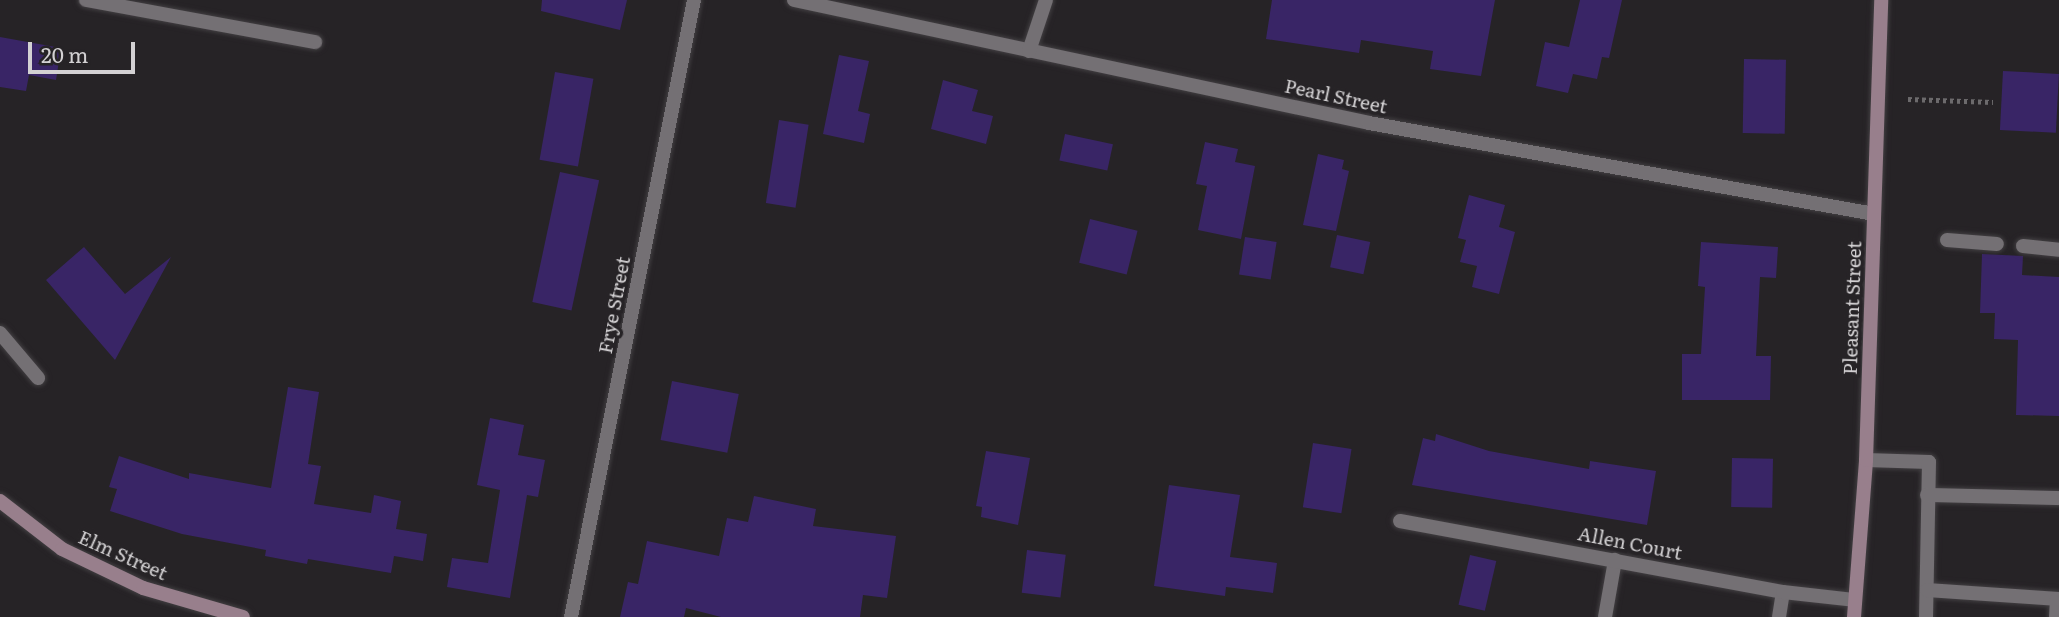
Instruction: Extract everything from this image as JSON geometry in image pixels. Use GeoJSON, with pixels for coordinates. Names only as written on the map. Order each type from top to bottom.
{"type":"FeatureCollection","features":[{"type":"Feature","properties":{"kind":"street"},"geometry":{"type":"LineString","coordinates":[[86,0],[315,42]]}},
{"type":"Feature","properties":{"kind":"street","name":"Frye Street"},"geometry":{"type":"LineString","coordinates":[[571,617],[694,0]]}},
{"type":"Feature","properties":{"kind":"street","name":"Pearl Street"},"geometry":{"type":"LineString","coordinates":[[794,0],[1369,123],[1874,214]]}},
{"type":"Feature","properties":{"kind":"street"},"geometry":{"type":"LineString","coordinates":[[1029,51],[1045,0]]}},
{"type":"Feature","properties":{"kind":"street","name":"Pleasant Street"},"geometry":{"type":"LineString","coordinates":[[1854,617],[1866,460],[1881,0]]}},
{"type":"Feature","properties":{"kind":"street"},"geometry":{"type":"LineString","coordinates":[[1947,240],[1997,244]]}},
{"type":"Feature","properties":{"kind":"street"},"geometry":{"type":"LineString","coordinates":[[2023,246],[2059,250]]}},
{"type":"Feature","properties":{"kind":"street"},"geometry":{"type":"LineString","coordinates":[[0,333],[38,378]]}},
{"type":"Feature","properties":{"kind":"street"},"geometry":{"type":"LineString","coordinates":[[1866,460],[1929,462],[1926,617]]}},
{"type":"Feature","properties":{"kind":"street"},"geometry":{"type":"LineString","coordinates":[[1927,495],[2059,498]]}},
{"type":"Feature","properties":{"kind":"street","name":"Elm Street"},"geometry":{"type":"LineString","coordinates":[[0,501],[62,549],[133,584],[243,617]]}},
{"type":"Feature","properties":{"kind":"street","name":"Allen Court"},"geometry":{"type":"LineString","coordinates":[[1400,522],[1783,592],[1854,600]]}},
{"type":"Feature","properties":{"kind":"street"},"geometry":{"type":"LineString","coordinates":[[1605,617],[1615,560]]}},
{"type":"Feature","properties":{"kind":"street"},"geometry":{"type":"LineString","coordinates":[[1927,590],[2058,599],[2056,617]]}},
{"type":"Feature","properties":{"kind":"street"},"geometry":{"type":"LineString","coordinates":[[1779,617],[1783,592]]}},
{"type":"Feature","properties":{"kind":"path"},"geometry":{"type":"LineString","coordinates":[[1908,99],[1993,102]]}},
{"type":"Feature","properties":{"kind":"building"},"geometry":{"type":"Polygon","coordinates":[[[542,0],[627,0],[620,30],[541,11],[542,0]]]}},
{"type":"Feature","properties":{"kind":"building"},"geometry":{"type":"Polygon","coordinates":[[[1272,0],[1495,0],[1481,76],[1430,69],[1433,51],[1361,40],[1359,53],[1266,39],[1272,0]]]}},
{"type":"Feature","properties":{"kind":"building"},"geometry":{"type":"Polygon","coordinates":[[[1580,0],[1622,0],[1609,58],[1602,57],[1597,79],[1573,74],[1568,93],[1536,86],[1545,42],[1569,47],[1580,0]]]}},
{"type":"Feature","properties":{"kind":"building"},"geometry":{"type":"Polygon","coordinates":[[[0,37],[61,48],[56,80],[29,75],[26,91],[0,87],[0,37]]]}},
{"type":"Feature","properties":{"kind":"building"},"geometry":{"type":"Polygon","coordinates":[[[839,55],[869,61],[858,111],[870,114],[864,143],[823,134],[839,55]]]}},
{"type":"Feature","properties":{"kind":"building"},"geometry":{"type":"Polygon","coordinates":[[[1744,59],[1786,60],[1785,134],[1743,133],[1744,59]]]}},
{"type":"Feature","properties":{"kind":"building"},"geometry":{"type":"Polygon","coordinates":[[[2003,71],[2059,74],[2056,133],[2000,130],[2003,71]]]}},
{"type":"Feature","properties":{"kind":"building"},"geometry":{"type":"Polygon","coordinates":[[[555,72],[593,79],[578,166],[540,160],[555,72]]]}},
{"type":"Feature","properties":{"kind":"building"},"geometry":{"type":"Polygon","coordinates":[[[943,80],[978,90],[972,111],[993,116],[986,144],[931,129],[943,80]]]}},
{"type":"Feature","properties":{"kind":"building"},"geometry":{"type":"Polygon","coordinates":[[[779,120],[809,125],[795,208],[766,203],[779,120]]]}},
{"type":"Feature","properties":{"kind":"building"},"geometry":{"type":"Polygon","coordinates":[[[1065,134],[1113,144],[1107,171],[1059,160],[1065,134]]]}},
{"type":"Feature","properties":{"kind":"building"},"geometry":{"type":"Polygon","coordinates":[[[1205,142],[1238,149],[1235,162],[1255,166],[1241,239],[1198,230],[1207,186],[1196,184],[1205,142]]]}},
{"type":"Feature","properties":{"kind":"building"},"geometry":{"type":"Polygon","coordinates":[[[1318,154],[1344,160],[1342,169],[1349,171],[1336,231],[1303,225],[1318,154]]]}},
{"type":"Feature","properties":{"kind":"building"},"geometry":{"type":"Polygon","coordinates":[[[560,172],[599,180],[571,310],[532,302],[560,172]]]}},
{"type":"Feature","properties":{"kind":"building"},"geometry":{"type":"Polygon","coordinates":[[[1469,195],[1505,205],[1499,227],[1515,232],[1499,294],[1472,287],[1477,266],[1460,262],[1466,240],[1458,238],[1469,195]]]}},
{"type":"Feature","properties":{"kind":"building"},"geometry":{"type":"Polygon","coordinates":[[[1090,219],[1138,231],[1127,275],[1079,263],[1090,219]]]}},
{"type":"Feature","properties":{"kind":"building"},"geometry":{"type":"Polygon","coordinates":[[[1337,235],[1370,242],[1363,274],[1330,267],[1337,235]]]}},
{"type":"Feature","properties":{"kind":"building"},"geometry":{"type":"Polygon","coordinates":[[[1245,237],[1277,242],[1271,280],[1239,275],[1245,237]]]}},
{"type":"Feature","properties":{"kind":"building"},"geometry":{"type":"Polygon","coordinates":[[[1701,242],[1778,247],[1776,278],[1760,277],[1756,356],[1771,356],[1770,400],[1682,400],[1682,354],[1701,354],[1705,287],[1698,286],[1701,242]]]}},
{"type":"Feature","properties":{"kind":"building"},"geometry":{"type":"Polygon","coordinates":[[[84,247],[125,294],[171,257],[115,360],[46,280],[84,247]]]}},
{"type":"Feature","properties":{"kind":"building"},"geometry":{"type":"Polygon","coordinates":[[[1982,254],[2023,256],[2022,275],[2059,277],[2059,416],[2016,415],[2018,340],[1994,339],[1995,313],[1980,313],[1982,254]]]}},
{"type":"Feature","properties":{"kind":"building"},"geometry":{"type":"Polygon","coordinates":[[[672,381],[739,394],[727,453],[661,440],[672,381]]]}},
{"type":"Feature","properties":{"kind":"building"},"geometry":{"type":"Polygon","coordinates":[[[288,387],[319,392],[308,464],[321,466],[314,504],[371,513],[374,495],[401,501],[396,529],[427,534],[423,561],[394,556],[391,573],[308,559],[307,564],[265,556],[266,550],[182,534],[110,511],[117,489],[109,487],[119,456],[189,479],[189,473],[271,488],[288,387]]]}},
{"type":"Feature","properties":{"kind":"building"},"geometry":{"type":"Polygon","coordinates":[[[490,418],[524,425],[518,455],[545,460],[538,497],[527,495],[510,598],[447,587],[452,558],[488,563],[500,490],[477,485],[490,418]]]}},
{"type":"Feature","properties":{"kind":"building"},"geometry":{"type":"Polygon","coordinates":[[[1436,434],[1489,451],[1589,469],[1590,461],[1656,471],[1647,525],[1412,485],[1423,438],[1435,441],[1436,434]]]}},
{"type":"Feature","properties":{"kind":"building"},"geometry":{"type":"Polygon","coordinates":[[[1313,443],[1352,449],[1341,513],[1303,507],[1313,443]]]}},
{"type":"Feature","properties":{"kind":"building"},"geometry":{"type":"Polygon","coordinates":[[[986,451],[1030,458],[1018,525],[981,517],[982,507],[976,506],[986,451]]]}},
{"type":"Feature","properties":{"kind":"building"},"geometry":{"type":"Polygon","coordinates":[[[1732,458],[1773,459],[1772,508],[1731,507],[1732,458]]]}},
{"type":"Feature","properties":{"kind":"building"},"geometry":{"type":"Polygon","coordinates":[[[1169,485],[1240,495],[1230,557],[1277,563],[1273,593],[1226,587],[1225,596],[1154,586],[1169,485]]]}},
{"type":"Feature","properties":{"kind":"building"},"geometry":{"type":"Polygon","coordinates":[[[754,496],[816,509],[813,526],[896,536],[887,598],[863,595],[860,617],[721,617],[686,608],[684,617],[620,617],[628,582],[638,584],[647,541],[719,556],[727,518],[748,522],[754,496]]]}},
{"type":"Feature","properties":{"kind":"building"},"geometry":{"type":"Polygon","coordinates":[[[1027,550],[1066,555],[1060,597],[1022,593],[1027,550]]]}},
{"type":"Feature","properties":{"kind":"building"},"geometry":{"type":"Polygon","coordinates":[[[1470,555],[1496,561],[1485,611],[1459,605],[1470,555]]]}}]}
